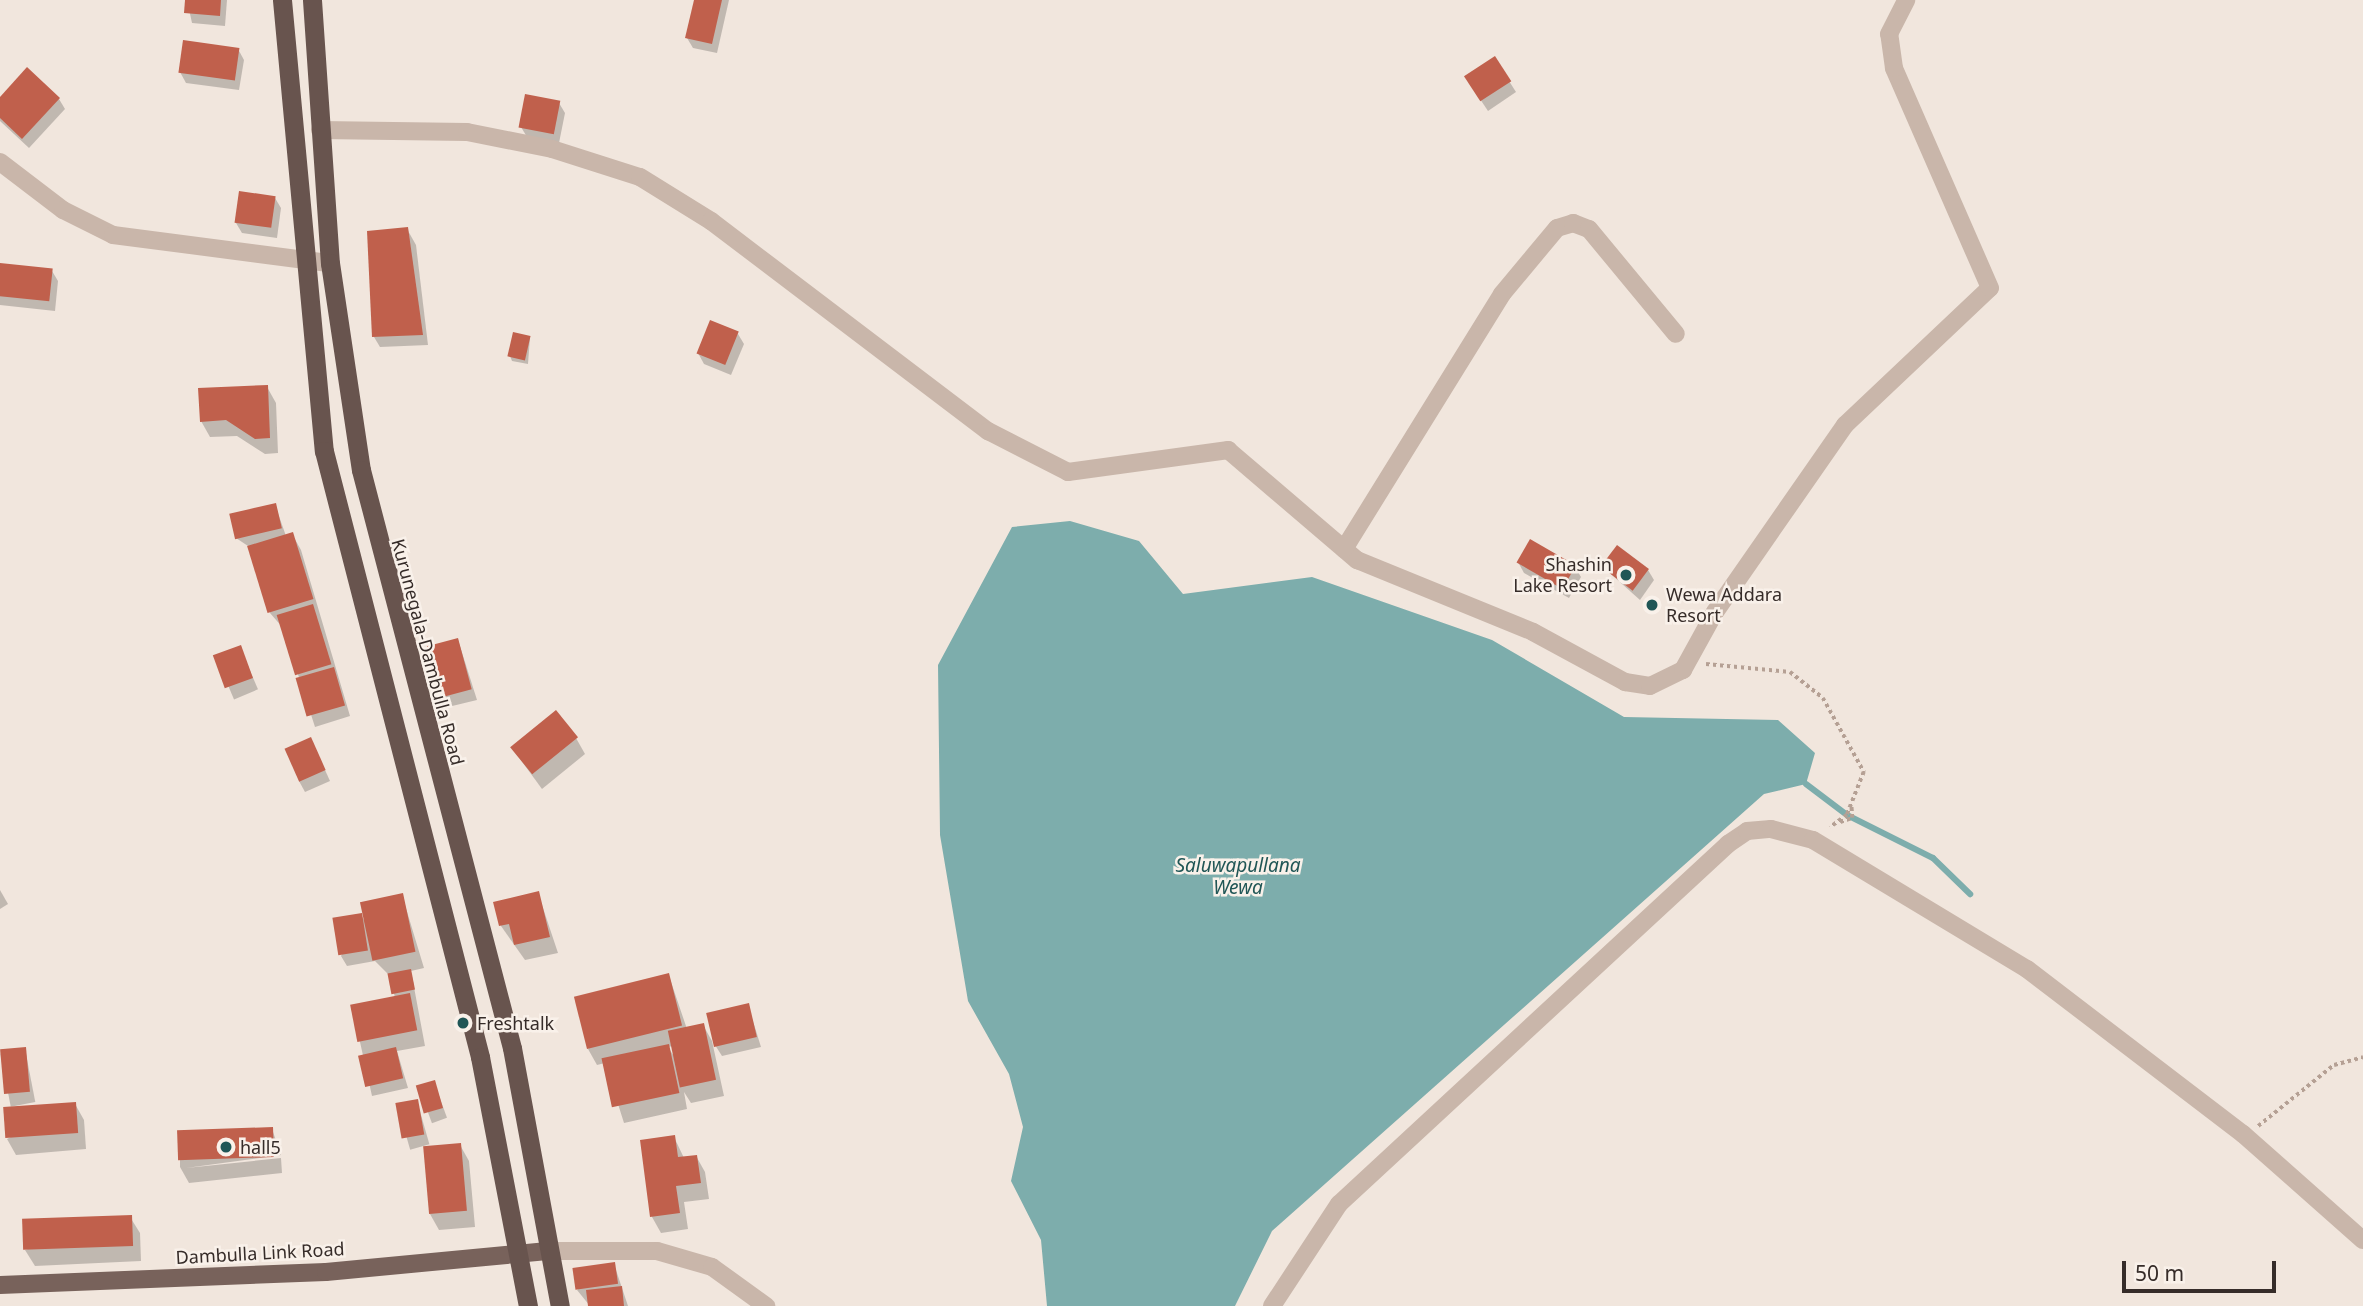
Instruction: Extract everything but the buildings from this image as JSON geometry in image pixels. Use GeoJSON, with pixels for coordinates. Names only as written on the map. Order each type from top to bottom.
{"type":"FeatureCollection","features":[{"type":"Feature","properties":{"kind":"highway"},"geometry":{"type":"LineString","coordinates":[[282,0],[302,260],[324,451],[478,1048],[522,1253],[528,1306]]}},
{"type":"Feature","properties":{"kind":"highway","name":"Kurunegala-Dambulla Road"},"geometry":{"type":"LineString","coordinates":[[312,0],[330,263],[361,470],[512,1048],[560,1306]]}},
{"type":"Feature","properties":{"kind":"main road","name":"Dambulla Link Road"},"geometry":{"type":"LineString","coordinates":[[0,1285],[326,1272],[550,1251]]}},
{"type":"Feature","properties":{"kind":"street"},"geometry":{"type":"LineString","coordinates":[[320,130],[467,132],[552,149],[640,177],[711,221],[988,431],[1068,472],[1228,450],[1344,549],[1578,653],[1625,682],[1650,686],[1684,670],[1715,612],[1845,425],[1990,288],[1894,68],[1889,34],[1906,0]]}},
{"type":"Feature","properties":{"kind":"street"},"geometry":{"type":"LineString","coordinates":[[0,162],[63,210],[113,236],[330,263]]}},
{"type":"Feature","properties":{"kind":"street"},"geometry":{"type":"LineString","coordinates":[[1344,549],[1502,294],[1557,228],[1573,223],[1589,229],[1676,334]]}},
{"type":"Feature","properties":{"kind":"street"},"geometry":{"type":"LineString","coordinates":[[1272,1306],[1339,1204],[1728,844],[1746,831],[1771,829],[1814,840],[2027,970],[2243,1134],[2363,1240]]}},
{"type":"Feature","properties":{"kind":"street"},"geometry":{"type":"LineString","coordinates":[[550,1251],[657,1251],[712,1267],[766,1306]]}},
{"type":"Feature","properties":{"kind":"path"},"geometry":{"type":"LineString","coordinates":[[1684,670],[1708,664],[1790,673],[1823,698],[1864,772],[1852,805],[1852,818],[1838,822],[1814,840]]}},
{"type":"Feature","properties":{"kind":"path"},"geometry":{"type":"LineString","coordinates":[[2243,1134],[2334,1065],[2363,1057]]}},
{"type":"Feature","properties":{"kind":"water","name":"Saluwapullana Wewa"},"geometry":{"type":"Polygon","coordinates":[[[1070,521],[1139,541],[1183,594],[1312,577],[1492,640],[1624,717],[1778,720],[1815,753],[1806,784],[1764,794],[1272,1231],[1235,1306],[1047,1306],[1041,1240],[1011,1181],[1023,1127],[1009,1074],[968,1001],[940,835],[938,665],[1012,527],[1070,521]]]}},
{"type":"Feature","properties":{"kind":"waterway"},"geometry":{"type":"LineString","coordinates":[[1806,784],[1847,815],[1933,858],[1970,894]]}},
{"type":"Feature","properties":{"kind":"place","name":"Shashin Lake Resort"},"geometry":{"type":"Point","coordinates":[1626,575]}},
{"type":"Feature","properties":{"kind":"place","name":"Wewa Addara Resort"},"geometry":{"type":"Point","coordinates":[1652,605]}},
{"type":"Feature","properties":{"kind":"place","name":"Freshtalk"},"geometry":{"type":"Point","coordinates":[463,1023]}},
{"type":"Feature","properties":{"kind":"place","name":"hall5"},"geometry":{"type":"Point","coordinates":[226,1147]}}]}
